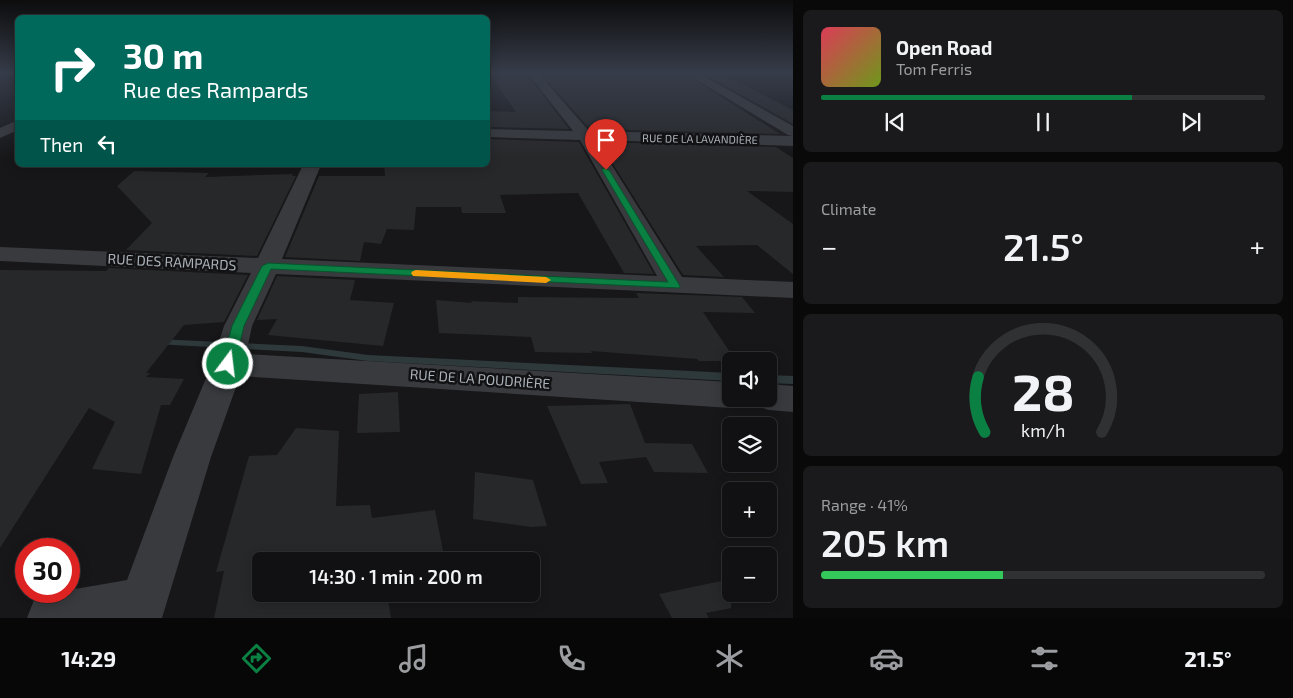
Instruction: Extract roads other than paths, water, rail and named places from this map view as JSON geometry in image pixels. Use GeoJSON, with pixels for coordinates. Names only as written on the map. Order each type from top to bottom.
{"type":"FeatureCollection","features":[{"type":"Feature","properties":{"kind":"street"},"geometry":{"type":"LineString","coordinates":[[556,101],[586,137],[675,286]]}},
{"type":"Feature","properties":{"kind":"street"},"geometry":{"type":"LineString","coordinates":[[739,101],[793,132]]}},
{"type":"Feature","properties":{"kind":"street"},"geometry":{"type":"LineString","coordinates":[[0,116],[15,117]]}},
{"type":"Feature","properties":{"kind":"street"},"geometry":{"type":"LineString","coordinates":[[0,134],[15,126]]}},
{"type":"Feature","properties":{"kind":"street","name":"RUE DE LA LAVANDIÈRE"},"geometry":{"type":"LineString","coordinates":[[490,133],[793,141]]}},
{"type":"Feature","properties":{"kind":"street"},"geometry":{"type":"LineString","coordinates":[[52,618],[140,609],[192,457],[228,364],[238,326],[268,266],[311,167]]}},
{"type":"Feature","properties":{"kind":"street","name":"RUE DES RAMPARDS"},"geometry":{"type":"LineString","coordinates":[[0,254],[793,290]]}},
{"type":"Feature","properties":{"kind":"street","name":"RUE DE LA POUDRIÈRE"},"geometry":{"type":"LineString","coordinates":[[228,364],[722,394]]}},
{"type":"Feature","properties":{"kind":"street"},"geometry":{"type":"LineString","coordinates":[[777,398],[793,399]]}},
{"type":"Feature","properties":{"kind":"waterway"},"geometry":{"type":"LineString","coordinates":[[158,342],[302,349],[368,358],[722,377]]}},
{"type":"Feature","properties":{"kind":"waterway"},"geometry":{"type":"LineString","coordinates":[[777,379],[793,380]]}}]}
